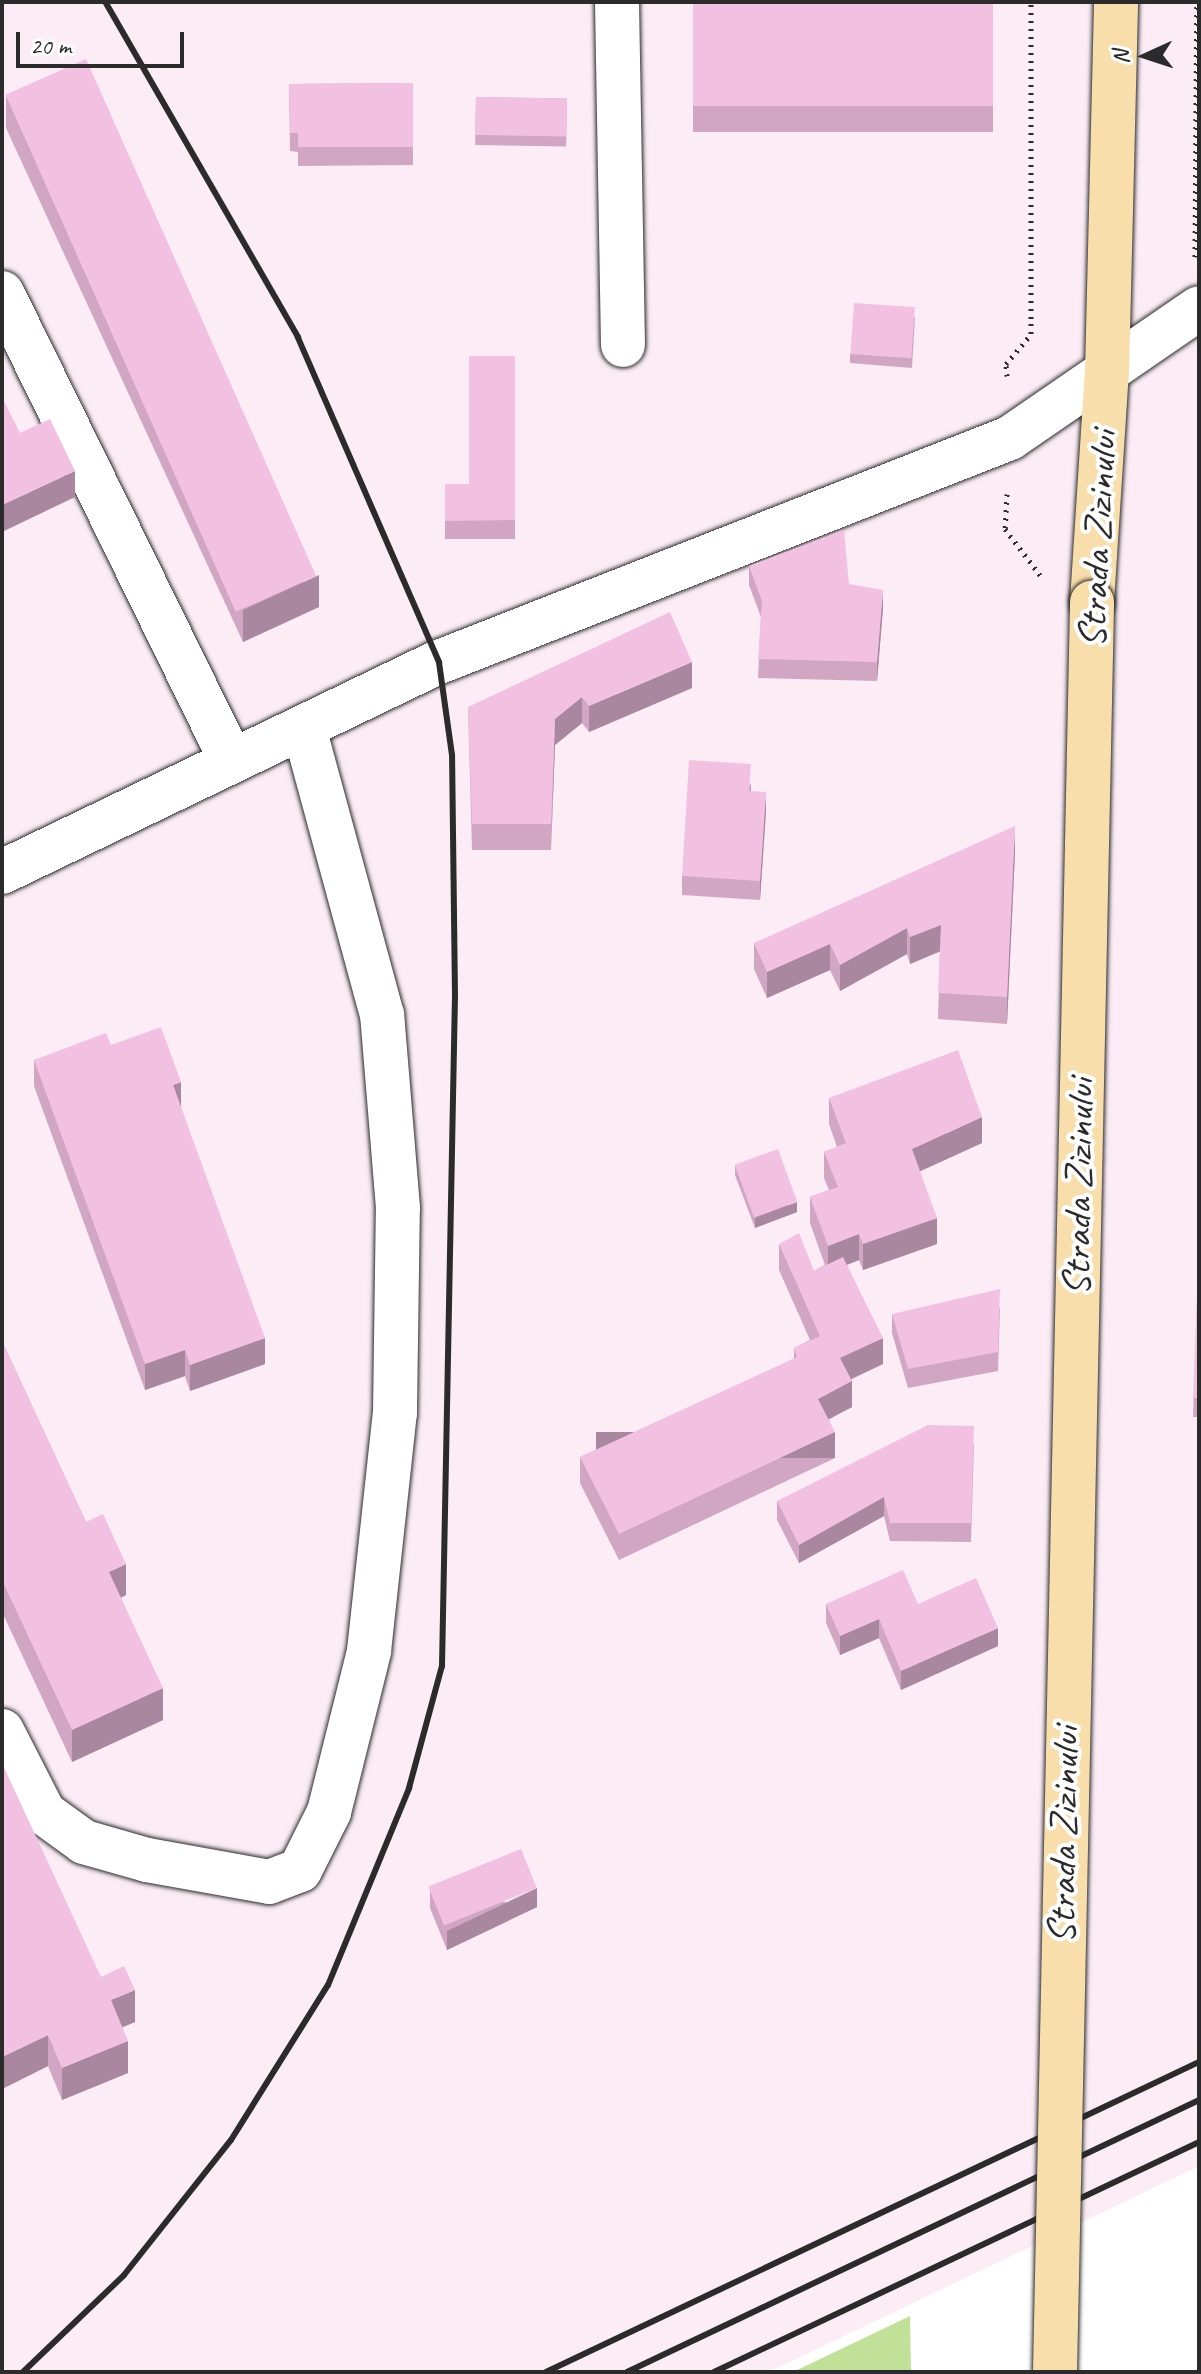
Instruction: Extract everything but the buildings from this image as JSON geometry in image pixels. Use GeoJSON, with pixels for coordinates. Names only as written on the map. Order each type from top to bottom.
{"type":"FeatureCollection","features":[{"type":"Feature","properties":{"kind":"main road","name":"Strada Zizinului"},"geometry":{"type":"LineString","coordinates":[[1055,2372],[1092,602],[1107,373],[1116,2]]}},
{"type":"Feature","properties":{"kind":"lane"},"geometry":{"type":"LineString","coordinates":[[617,2],[623,345]]}},
{"type":"Feature","properties":{"kind":"lane"},"geometry":{"type":"LineString","coordinates":[[2,293],[232,762]]}},
{"type":"Feature","properties":{"kind":"lane"},"geometry":{"type":"LineString","coordinates":[[2,872],[439,662],[1010,438],[1199,308]]}},
{"type":"Feature","properties":{"kind":"lane"},"geometry":{"type":"LineString","coordinates":[[2,1731],[44,1813],[84,1842],[147,1860],[269,1882],[300,1870],[329,1812],[369,1651],[395,1413],[398,1208],[382,1015],[304,727]]}},
{"type":"Feature","properties":{"kind":"path"},"geometry":{"type":"LineString","coordinates":[[1031,2],[1031,334],[1006,364],[1010,438],[1005,529],[1037,565],[1045,592]]}},
{"type":"Feature","properties":{"kind":"shaded area"},"geometry":{"type":"Polygon","coordinates":[[[2,2],[1199,2],[1199,2166],[769,2372],[2,2372],[2,2]]]}},
{"type":"Feature","properties":{"kind":"green space"},"geometry":{"type":"Polygon","coordinates":[[[910,2316],[911,2372],[793,2372],[910,2316]]]}},
{"type":"Feature","properties":{"kind":"railway"},"geometry":{"type":"LineString","coordinates":[[23,2372],[124,2275],[231,2140],[328,1985],[409,1788],[442,1666],[455,996],[452,755],[439,662],[298,337],[105,2]]}},
{"type":"Feature","properties":{"kind":"railway"},"geometry":{"type":"LineString","coordinates":[[546,2372],[1199,2062]]}},
{"type":"Feature","properties":{"kind":"railway"},"geometry":{"type":"LineString","coordinates":[[627,2372],[1199,2100]]}},
{"type":"Feature","properties":{"kind":"railway"},"geometry":{"type":"LineString","coordinates":[[714,2372],[1199,2142]]}}]}
